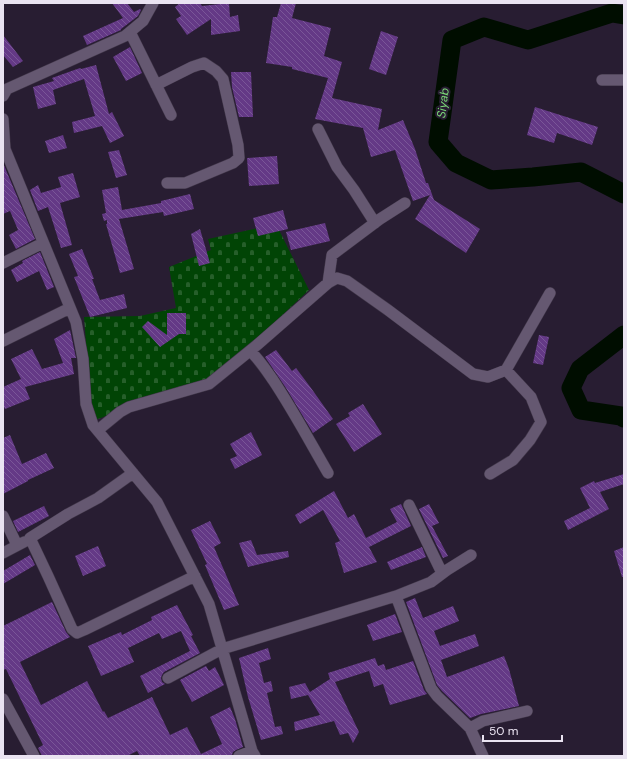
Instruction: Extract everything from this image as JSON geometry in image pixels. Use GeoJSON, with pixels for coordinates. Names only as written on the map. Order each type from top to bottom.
{"type":"FeatureCollection","features":[{"type":"Feature","properties":{"kind":"street"},"geometry":{"type":"LineString","coordinates":[[3,96],[7,89],[125,36],[143,21],[153,3]]}},
{"type":"Feature","properties":{"kind":"street"},"geometry":{"type":"LineString","coordinates":[[130,32],[171,115]]}},
{"type":"Feature","properties":{"kind":"street"},"geometry":{"type":"LineString","coordinates":[[156,85],[192,67],[204,63],[216,71],[223,80],[238,145],[239,158],[233,163],[185,183],[167,183]]}},
{"type":"Feature","properties":{"kind":"street"},"geometry":{"type":"LineString","coordinates":[[602,80],[624,80]]}},
{"type":"Feature","properties":{"kind":"street"},"geometry":{"type":"LineString","coordinates":[[3,119],[4,150],[76,322],[83,359],[86,404],[94,425],[157,502],[209,604],[253,753],[239,756]]}},
{"type":"Feature","properties":{"kind":"street"},"geometry":{"type":"LineString","coordinates":[[318,129],[336,167],[354,190],[375,223]]}},
{"type":"Feature","properties":{"kind":"street"},"geometry":{"type":"LineString","coordinates":[[328,283],[332,255],[405,203]]}},
{"type":"Feature","properties":{"kind":"street"},"geometry":{"type":"LineString","coordinates":[[3,263],[43,243]]}},
{"type":"Feature","properties":{"kind":"street"},"geometry":{"type":"LineString","coordinates":[[98,430],[120,412],[129,408],[209,384],[250,351],[328,283],[337,278],[347,281],[473,374],[488,377],[506,370],[550,293]]}},
{"type":"Feature","properties":{"kind":"street"},"geometry":{"type":"LineString","coordinates":[[3,341],[70,308]]}},
{"type":"Feature","properties":{"kind":"street"},"geometry":{"type":"LineString","coordinates":[[250,351],[257,357],[282,394],[328,473]]}},
{"type":"Feature","properties":{"kind":"street"},"geometry":{"type":"LineString","coordinates":[[490,474],[513,460],[530,440],[541,422],[531,397],[506,370]]}},
{"type":"Feature","properties":{"kind":"street"},"geometry":{"type":"LineString","coordinates":[[3,553],[98,498],[133,472]]}},
{"type":"Feature","properties":{"kind":"street"},"geometry":{"type":"LineString","coordinates":[[409,506],[442,573]]}},
{"type":"Feature","properties":{"kind":"street"},"geometry":{"type":"LineString","coordinates":[[3,516],[17,545]]}},
{"type":"Feature","properties":{"kind":"street"},"geometry":{"type":"LineString","coordinates":[[30,538],[72,629],[77,633],[195,576]]}},
{"type":"Feature","properties":{"kind":"street"},"geometry":{"type":"LineString","coordinates":[[168,678],[222,649],[396,596],[432,582],[442,573],[471,554]]}},
{"type":"Feature","properties":{"kind":"street"},"geometry":{"type":"LineString","coordinates":[[396,596],[431,688],[437,696],[470,728],[483,756]]}},
{"type":"Feature","properties":{"kind":"street"},"geometry":{"type":"LineString","coordinates":[[3,699],[29,755]]}},
{"type":"Feature","properties":{"kind":"street"},"geometry":{"type":"LineString","coordinates":[[470,728],[483,721],[527,711]]}},
{"type":"Feature","properties":{"kind":"green space"},"geometry":{"type":"Polygon","coordinates":[[[276,224],[309,290],[239,356],[204,382],[92,421],[84,317],[140,316],[176,308],[169,267],[211,250],[208,239],[276,224]]]}},
{"type":"Feature","properties":{"kind":"building"},"geometry":{"type":"Polygon","coordinates":[[[112,3],[127,3],[134,12],[140,9],[141,10],[138,16],[121,30],[87,45],[83,36],[123,18],[112,3]]]}},
{"type":"Feature","properties":{"kind":"building"},"geometry":{"type":"Polygon","coordinates":[[[180,3],[200,3],[202,6],[229,3],[230,17],[238,15],[240,31],[211,35],[211,19],[187,35],[176,19],[181,16],[175,7],[180,3]]]}},
{"type":"Feature","properties":{"kind":"building"},"geometry":{"type":"Polygon","coordinates":[[[281,3],[296,3],[292,18],[331,28],[324,56],[342,62],[332,98],[382,109],[378,130],[403,120],[415,149],[426,183],[428,183],[434,200],[480,229],[466,253],[415,219],[430,195],[413,201],[395,150],[371,157],[363,128],[315,119],[328,78],[292,69],[292,67],[266,63],[273,17],[277,17],[281,3]]]}},
{"type":"Feature","properties":{"kind":"building"},"geometry":{"type":"Polygon","coordinates":[[[381,31],[398,37],[386,75],[369,69],[381,31]]]}},
{"type":"Feature","properties":{"kind":"building"},"geometry":{"type":"Polygon","coordinates":[[[3,35],[23,61],[13,67],[3,55],[3,35]]]}},
{"type":"Feature","properties":{"kind":"building"},"geometry":{"type":"Polygon","coordinates":[[[130,47],[142,73],[126,81],[113,57],[130,47]]]}},
{"type":"Feature","properties":{"kind":"building"},"geometry":{"type":"Polygon","coordinates":[[[96,65],[109,114],[112,112],[124,136],[110,143],[102,126],[74,133],[72,122],[95,116],[84,79],[53,90],[56,104],[38,109],[33,87],[54,81],[52,78],[80,68],[96,65]]]}},
{"type":"Feature","properties":{"kind":"building"},"geometry":{"type":"Polygon","coordinates":[[[231,72],[251,72],[253,117],[239,117],[232,87],[231,72]]]}},
{"type":"Feature","properties":{"kind":"building"},"geometry":{"type":"Polygon","coordinates":[[[535,107],[598,127],[592,145],[557,133],[554,143],[527,135],[535,107]]]}},
{"type":"Feature","properties":{"kind":"building"},"geometry":{"type":"Polygon","coordinates":[[[63,135],[67,148],[49,153],[45,141],[63,135]]]}},
{"type":"Feature","properties":{"kind":"building"},"geometry":{"type":"Polygon","coordinates":[[[119,150],[127,175],[116,178],[108,152],[119,150]]]}},
{"type":"Feature","properties":{"kind":"building"},"geometry":{"type":"Polygon","coordinates":[[[277,156],[279,184],[249,186],[247,158],[277,156]]]}},
{"type":"Feature","properties":{"kind":"building"},"geometry":{"type":"Polygon","coordinates":[[[3,163],[35,239],[16,249],[9,235],[18,230],[10,211],[3,214],[3,163]]]}},
{"type":"Feature","properties":{"kind":"building"},"geometry":{"type":"Polygon","coordinates":[[[73,173],[80,197],[60,203],[72,245],[61,248],[48,207],[38,211],[30,190],[38,185],[41,193],[61,187],[58,177],[73,173]]]}},
{"type":"Feature","properties":{"kind":"building"},"geometry":{"type":"Polygon","coordinates":[[[118,187],[122,210],[161,203],[161,201],[190,194],[194,209],[164,216],[163,212],[119,219],[134,269],[120,273],[106,224],[107,220],[104,221],[102,214],[106,213],[102,190],[118,187]]]}},
{"type":"Feature","properties":{"kind":"building"},"geometry":{"type":"Polygon","coordinates":[[[283,210],[288,229],[258,236],[253,218],[283,210]]]}},
{"type":"Feature","properties":{"kind":"building"},"geometry":{"type":"Polygon","coordinates":[[[325,223],[330,241],[291,250],[286,232],[325,223]]]}},
{"type":"Feature","properties":{"kind":"building"},"geometry":{"type":"Polygon","coordinates":[[[200,229],[210,263],[199,266],[191,234],[200,229]]]}},
{"type":"Feature","properties":{"kind":"building"},"geometry":{"type":"Polygon","coordinates":[[[82,249],[94,279],[92,279],[100,300],[124,294],[127,308],[90,317],[74,277],[78,276],[69,254],[82,249]]]}},
{"type":"Feature","properties":{"kind":"building"},"geometry":{"type":"Polygon","coordinates":[[[40,252],[54,287],[47,290],[39,271],[17,282],[11,270],[23,263],[22,261],[40,252]]]}},
{"type":"Feature","properties":{"kind":"building"},"geometry":{"type":"Polygon","coordinates":[[[167,313],[186,313],[186,334],[179,334],[160,347],[142,327],[148,321],[167,335],[167,313]]]}},
{"type":"Feature","properties":{"kind":"building"},"geometry":{"type":"Polygon","coordinates":[[[70,330],[76,358],[71,358],[74,374],[25,387],[30,399],[5,409],[3,405],[3,387],[21,379],[11,359],[32,349],[42,369],[63,363],[54,339],[70,330]]]}},
{"type":"Feature","properties":{"kind":"building"},"geometry":{"type":"Polygon","coordinates":[[[539,335],[549,337],[543,365],[533,363],[539,335]]]}},
{"type":"Feature","properties":{"kind":"building"},"geometry":{"type":"Polygon","coordinates":[[[276,350],[292,371],[296,368],[333,419],[313,433],[286,388],[265,357],[276,350]]]}},
{"type":"Feature","properties":{"kind":"building"},"geometry":{"type":"Polygon","coordinates":[[[363,404],[382,434],[354,452],[336,424],[350,416],[348,413],[363,404]]]}},
{"type":"Feature","properties":{"kind":"building"},"geometry":{"type":"Polygon","coordinates":[[[251,432],[262,455],[235,469],[230,459],[237,456],[230,444],[251,432]]]}},
{"type":"Feature","properties":{"kind":"building"},"geometry":{"type":"Polygon","coordinates":[[[10,435],[22,464],[46,453],[54,468],[3,494],[3,438],[10,435]]]}},
{"type":"Feature","properties":{"kind":"building"},"geometry":{"type":"Polygon","coordinates":[[[624,474],[624,484],[600,492],[609,509],[568,530],[564,521],[590,508],[580,488],[594,481],[595,483],[624,474]]]}},
{"type":"Feature","properties":{"kind":"building"},"geometry":{"type":"Polygon","coordinates":[[[334,491],[348,518],[354,514],[366,538],[397,522],[390,509],[401,504],[411,526],[369,547],[377,562],[344,573],[335,543],[340,541],[323,510],[300,524],[295,515],[334,491]]]}},
{"type":"Feature","properties":{"kind":"building"},"geometry":{"type":"Polygon","coordinates":[[[429,504],[439,523],[432,526],[448,556],[443,558],[419,509],[429,504]]]}},
{"type":"Feature","properties":{"kind":"building"},"geometry":{"type":"Polygon","coordinates":[[[44,506],[49,516],[18,532],[13,521],[44,506]]]}},
{"type":"Feature","properties":{"kind":"building"},"geometry":{"type":"Polygon","coordinates":[[[210,521],[221,543],[214,547],[239,605],[224,610],[205,565],[207,564],[191,530],[210,521]]]}},
{"type":"Feature","properties":{"kind":"building"},"geometry":{"type":"Polygon","coordinates":[[[251,540],[257,555],[288,551],[289,557],[248,567],[239,543],[251,540]]]}},
{"type":"Feature","properties":{"kind":"building"},"geometry":{"type":"Polygon","coordinates":[[[98,546],[106,566],[83,576],[75,556],[98,546]]]}},
{"type":"Feature","properties":{"kind":"building"},"geometry":{"type":"Polygon","coordinates":[[[422,547],[426,557],[391,570],[387,562],[422,547]]]}},
{"type":"Feature","properties":{"kind":"building"},"geometry":{"type":"Polygon","coordinates":[[[624,547],[624,577],[622,577],[614,551],[624,547]]]}},
{"type":"Feature","properties":{"kind":"building"},"geometry":{"type":"Polygon","coordinates":[[[30,555],[35,565],[3,584],[3,571],[30,555]]]}},
{"type":"Feature","properties":{"kind":"building"},"geometry":{"type":"Polygon","coordinates":[[[415,598],[423,618],[453,606],[459,621],[434,631],[440,646],[475,634],[479,646],[441,660],[447,677],[504,656],[519,706],[481,714],[470,718],[442,691],[437,685],[406,602],[415,598]]]}},
{"type":"Feature","properties":{"kind":"building"},"geometry":{"type":"Polygon","coordinates":[[[52,602],[66,632],[70,637],[20,662],[41,705],[87,681],[103,712],[104,711],[108,718],[152,697],[170,735],[187,727],[201,754],[222,744],[210,717],[230,707],[243,747],[236,750],[229,756],[140,756],[137,751],[127,756],[42,756],[38,748],[43,745],[6,669],[3,670],[3,626],[52,602]]]}},
{"type":"Feature","properties":{"kind":"building"},"geometry":{"type":"Polygon","coordinates":[[[177,605],[193,635],[191,636],[200,653],[164,672],[161,678],[162,682],[165,684],[148,693],[140,676],[190,651],[181,631],[162,639],[159,633],[128,648],[134,662],[101,676],[88,646],[121,632],[122,635],[152,620],[151,617],[177,605]]]}},
{"type":"Feature","properties":{"kind":"building"},"geometry":{"type":"Polygon","coordinates":[[[395,614],[402,632],[373,641],[367,625],[395,614]]]}},
{"type":"Feature","properties":{"kind":"building"},"geometry":{"type":"Polygon","coordinates":[[[268,648],[271,659],[259,663],[264,683],[271,681],[273,691],[267,693],[275,727],[281,726],[283,734],[261,740],[248,697],[239,658],[268,648]]]}},
{"type":"Feature","properties":{"kind":"building"},"geometry":{"type":"Polygon","coordinates":[[[375,658],[378,666],[384,664],[386,670],[413,661],[427,694],[390,705],[383,684],[374,687],[369,671],[335,682],[359,732],[353,743],[348,733],[340,735],[334,721],[295,731],[294,722],[320,715],[308,695],[291,699],[289,687],[305,683],[310,692],[330,679],[328,673],[375,658]]]}},
{"type":"Feature","properties":{"kind":"building"},"geometry":{"type":"Polygon","coordinates":[[[206,666],[209,671],[215,667],[224,685],[192,702],[180,680],[206,666]]]}},
{"type":"Feature","properties":{"kind":"waterway","name":"Siyab"},"geometry":{"type":"LineString","coordinates":[[624,15],[612,13],[528,40],[484,27],[452,40],[438,142],[456,163],[491,180],[581,172],[624,194]]}},
{"type":"Feature","properties":{"kind":"waterway","name":"Siyab"},"geometry":{"type":"LineString","coordinates":[[624,335],[580,369],[571,388],[581,410],[621,416],[624,418]]}}]}
